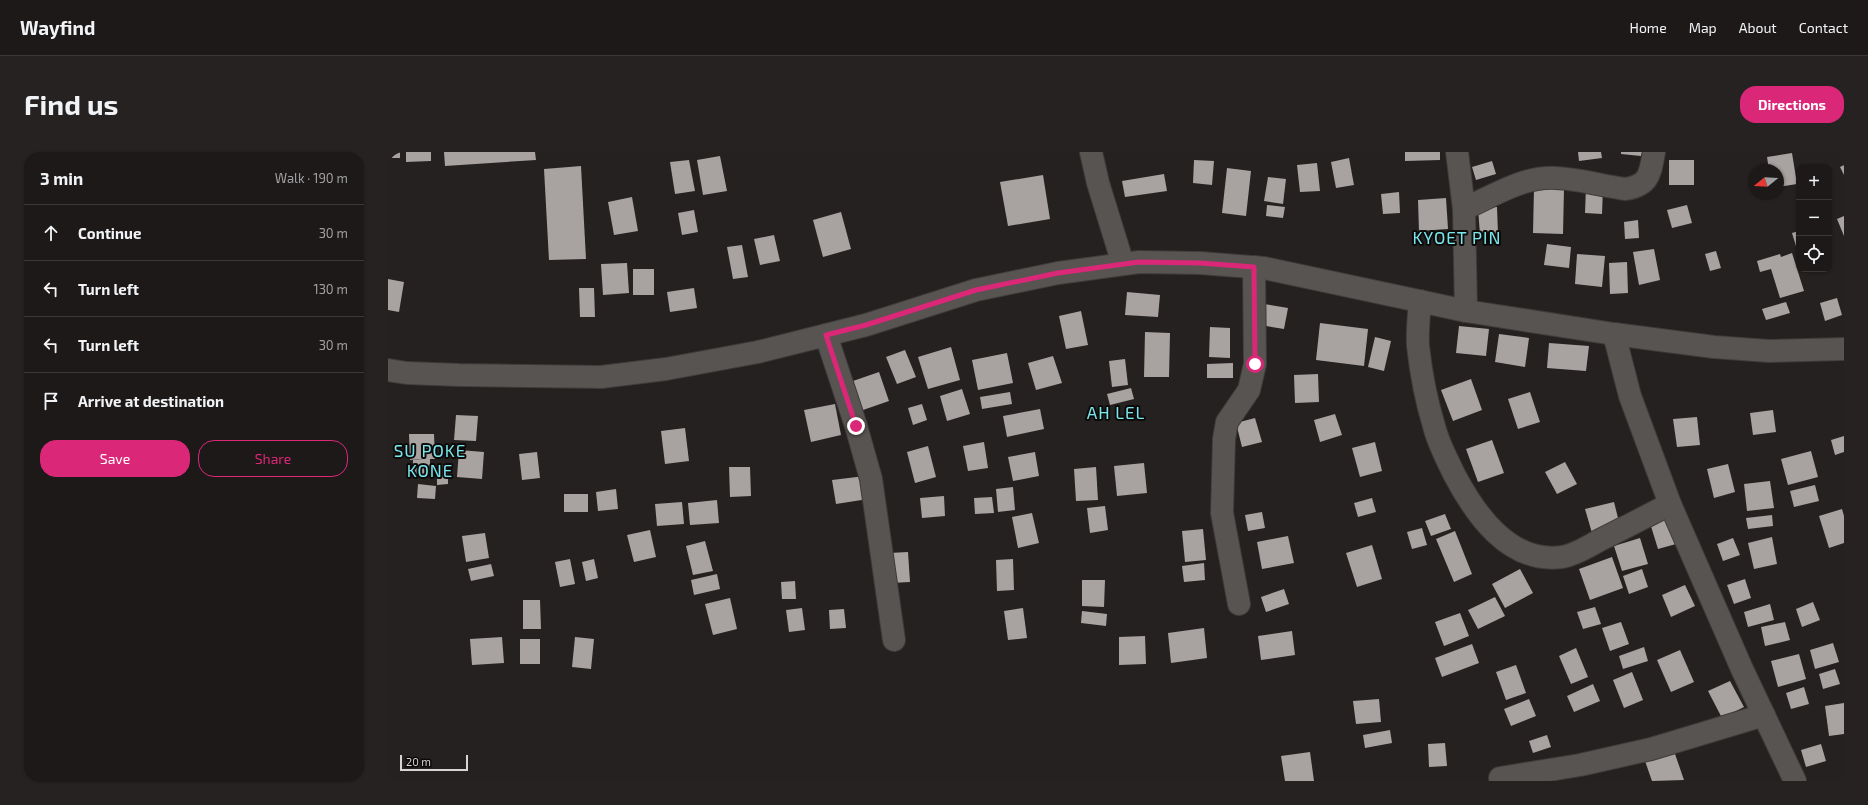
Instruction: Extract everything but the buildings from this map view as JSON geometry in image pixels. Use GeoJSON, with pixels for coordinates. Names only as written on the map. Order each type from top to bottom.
{"type":"FeatureCollection","features":[{"type":"Feature","properties":{"kind":"street"},"geometry":{"type":"LineString","coordinates":[[1091,152],[1098,183],[1123,264]]}},
{"type":"Feature","properties":{"kind":"street"},"geometry":{"type":"LineString","coordinates":[[1457,152],[1464,210],[1466,310]]}},
{"type":"Feature","properties":{"kind":"street"},"geometry":{"type":"LineString","coordinates":[[1464,210],[1518,184],[1539,180],[1556,178],[1626,189],[1634,188],[1643,183],[1650,175],[1654,152]]}},
{"type":"Feature","properties":{"kind":"street"},"geometry":{"type":"LineString","coordinates":[[388,370],[407,374],[601,377],[666,369],[750,354],[866,325],[976,290],[1058,273],[1139,262],[1193,263],[1254,267],[1280,271],[1466,310],[1614,334],[1714,347],[1762,351],[1844,350]]}},
{"type":"Feature","properties":{"kind":"street"},"geometry":{"type":"LineString","coordinates":[[1240,604],[1222,513],[1223,446],[1227,422],[1249,390],[1255,364],[1254,267]]}},
{"type":"Feature","properties":{"kind":"street"},"geometry":{"type":"LineString","coordinates":[[1420,301],[1418,345],[1425,394],[1434,428],[1446,457],[1462,488],[1482,520],[1501,539],[1519,550],[1540,557],[1562,557],[1583,549],[1670,504]]}},
{"type":"Feature","properties":{"kind":"street"},"geometry":{"type":"LineString","coordinates":[[1614,334],[1630,396],[1670,504],[1742,669],[1795,781]]}},
{"type":"Feature","properties":{"kind":"street"},"geometry":{"type":"LineString","coordinates":[[826,335],[856,426],[871,479],[894,640]]}},
{"type":"Feature","properties":{"kind":"street"},"geometry":{"type":"LineString","coordinates":[[1500,778],[1580,765],[1644,750],[1764,715]]}},
{"type":"Feature","properties":{"kind":"district","name":"KYOET PIN"},"geometry":{"type":"Point","coordinates":[1457,237]}},
{"type":"Feature","properties":{"kind":"district","name":"AH LEL"},"geometry":{"type":"Point","coordinates":[1116,412]}},
{"type":"Feature","properties":{"kind":"district","name":"SU POKE KONE"},"geometry":{"type":"Point","coordinates":[430,460]}},
{"type":"Feature","properties":{"kind":"route"},"geometry":{"type":"LineString","coordinates":[[856,426],[826,335],[866,325],[976,290],[1058,273],[1139,262],[1200,263],[1254,267],[1255,364]]}}]}
